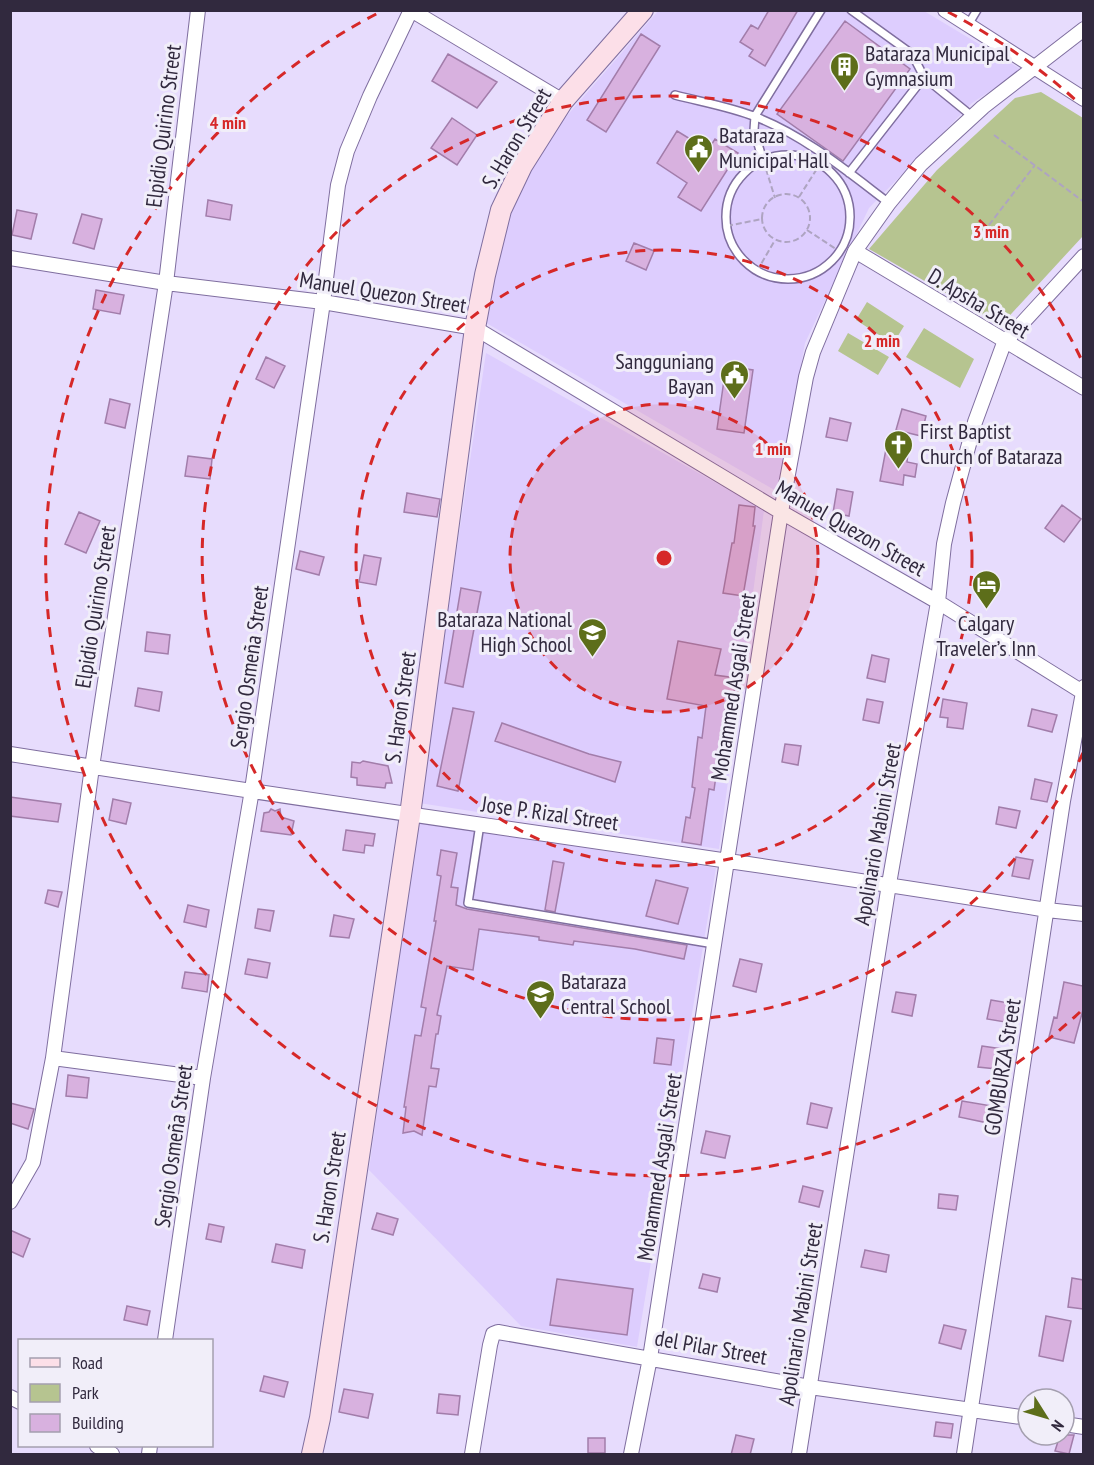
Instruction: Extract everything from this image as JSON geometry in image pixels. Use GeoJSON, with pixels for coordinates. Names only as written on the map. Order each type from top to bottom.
{"type":"FeatureCollection","features":[{"type":"Feature","properties":{"kind":"street","name":"Elpidio Quirino Street"},"geometry":{"type":"LineString","coordinates":[[10,1202],[33,1162],[52,1058],[92,767],[166,283],[198,10]]}},
{"type":"Feature","properties":{"kind":"street"},"geometry":{"type":"LineString","coordinates":[[411,10],[563,101]]}},
{"type":"Feature","properties":{"kind":"street","name":"Sergio Osmeña Street"},"geometry":{"type":"LineString","coordinates":[[165,1339],[203,1078],[252,790],[338,185],[347,151],[411,10]]}},
{"type":"Feature","properties":{"kind":"street","name":"S. Haron Street"},"geometry":{"type":"LineString","coordinates":[[312,1455],[410,814],[475,328],[485,276],[501,210],[522,166],[563,101],[643,10]]}},
{"type":"Feature","properties":{"kind":"street"},"geometry":{"type":"LineString","coordinates":[[945,10],[1083,99]]}},
{"type":"Feature","properties":{"kind":"street","name":"Mohammed Asgali Street"},"geometry":{"type":"LineString","coordinates":[[631,1455],[650,1358],[781,512],[808,368],[845,249],[889,203],[921,164],[973,117],[1083,29]]}},
{"type":"Feature","properties":{"kind":"street","name":"D. Apsha Street"},"geometry":{"type":"LineString","coordinates":[[845,249],[1083,388]]}},
{"type":"Feature","properties":{"kind":"street","name":"Apolinario Mabini Street"},"geometry":{"type":"LineString","coordinates":[[799,1455],[889,885],[938,602],[944,544],[953,503],[975,422],[1004,343],[1083,256]]}},
{"type":"Feature","properties":{"kind":"street","name":"Manuel Quezon Street"},"geometry":{"type":"LineString","coordinates":[[10,258],[166,283],[323,302],[475,328],[781,512],[938,602],[1083,691]]}},
{"type":"Feature","properties":{"kind":"street","name":"GOMBURZA Street"},"geometry":{"type":"LineString","coordinates":[[964,1455],[1047,910],[1083,691]]}},
{"type":"Feature","properties":{"kind":"street","name":"Jose P. Rizal Street"},"geometry":{"type":"LineString","coordinates":[[10,754],[1083,914]]}},
{"type":"Feature","properties":{"kind":"street"},"geometry":{"type":"LineString","coordinates":[[52,1058],[203,1078]]}},
{"type":"Feature","properties":{"kind":"street","name":"del Pilar Street"},"geometry":{"type":"LineString","coordinates":[[472,1455],[490,1345],[494,1333],[500,1332],[810,1387],[1016,1416]]}},
{"type":"Feature","properties":{"kind":"street"},"geometry":{"type":"LineString","coordinates":[[99,1447],[112,1455]]}},
{"type":"Feature","properties":{"kind":"lane"},"geometry":{"type":"LineString","coordinates":[[763,160],[754,130],[755,116],[820,10]]}},
{"type":"Feature","properties":{"kind":"lane"},"geometry":{"type":"LineString","coordinates":[[851,10],[912,54],[924,77],[973,117]]}},
{"type":"Feature","properties":{"kind":"lane"},"geometry":{"type":"LineString","coordinates":[[968,25],[976,10]]}},
{"type":"Feature","properties":{"kind":"lane"},"geometry":{"type":"LineString","coordinates":[[849,173],[924,77]]}},
{"type":"Feature","properties":{"kind":"lane"},"geometry":{"type":"LineString","coordinates":[[675,95],[755,116],[794,136],[889,203]]}},
{"type":"Feature","properties":{"kind":"lane"},"geometry":{"type":"LineString","coordinates":[[789,155],[801,156],[820,164],[839,182],[848,203],[849,226],[845,249],[817,272],[796,279],[773,277],[757,270],[744,261],[737,252],[727,226],[726,209],[733,188],[747,170],[763,160],[789,155]]}},
{"type":"Feature","properties":{"kind":"lane"},"geometry":{"type":"LineString","coordinates":[[480,824],[468,903],[714,944]]}},
{"type":"Feature","properties":{"kind":"path"},"geometry":{"type":"LineString","coordinates":[[994,135],[1083,202]]}},
{"type":"Feature","properties":{"kind":"path"},"geometry":{"type":"LineString","coordinates":[[763,160],[774,198]]}},
{"type":"Feature","properties":{"kind":"path"},"geometry":{"type":"LineString","coordinates":[[799,198],[820,164]]}},
{"type":"Feature","properties":{"kind":"path"},"geometry":{"type":"LineString","coordinates":[[989,225],[1035,165]]}},
{"type":"Feature","properties":{"kind":"path"},"geometry":{"type":"LineString","coordinates":[[789,195],[799,198],[808,209],[810,217],[807,230],[794,241],[775,240],[767,234],[762,219],[767,204],[774,198],[789,195]]}},
{"type":"Feature","properties":{"kind":"path"},"geometry":{"type":"LineString","coordinates":[[727,226],[762,219]]}},
{"type":"Feature","properties":{"kind":"path"},"geometry":{"type":"LineString","coordinates":[[807,230],[845,249]]}},
{"type":"Feature","properties":{"kind":"path"},"geometry":{"type":"LineString","coordinates":[[757,270],[775,240]]}},
{"type":"Feature","properties":{"kind":"shaded area"},"geometry":{"type":"Polygon","coordinates":[[[658,11],[924,11],[1022,70],[972,103],[869,208],[805,343],[778,492],[483,321],[515,198],[558,126],[658,11]]]}},
{"type":"Feature","properties":{"kind":"shaded area","name":"Bataraza National High School"},"geometry":{"type":"Polygon","coordinates":[[[486,353],[764,510],[719,849],[419,803],[486,353]]]}},
{"type":"Feature","properties":{"kind":"shaded area","name":"Bataraza Central School"},"geometry":{"type":"Polygon","coordinates":[[[417,822],[716,868],[637,1347],[521,1326],[369,1170],[417,822]]]}},
{"type":"Feature","properties":{"kind":"green space"},"geometry":{"type":"Polygon","coordinates":[[[1041,92],[1083,118],[1083,236],[1001,325],[869,249],[937,170],[1015,98],[1041,92]]]}},
{"type":"Feature","properties":{"kind":"green space"},"geometry":{"type":"Polygon","coordinates":[[[867,302],[904,326],[893,344],[856,320],[867,302]]]}},
{"type":"Feature","properties":{"kind":"green space"},"geometry":{"type":"Polygon","coordinates":[[[924,328],[974,359],[960,388],[906,357],[924,328]]]}},
{"type":"Feature","properties":{"kind":"green space"},"geometry":{"type":"Polygon","coordinates":[[[848,333],[889,357],[878,375],[838,351],[848,333]]]}},
{"type":"Feature","properties":{"kind":"building"},"geometry":{"type":"Polygon","coordinates":[[[769,10],[798,10],[765,66],[749,56],[753,50],[740,42],[751,25],[758,29],[769,10]]]}},
{"type":"Feature","properties":{"kind":"building","name":"Bataraza Municipal Gymnasium"},"geometry":{"type":"Polygon","coordinates":[[[845,21],[910,69],[843,161],[777,114],[845,21]]]}},
{"type":"Feature","properties":{"kind":"building"},"geometry":{"type":"Polygon","coordinates":[[[641,34],[660,46],[606,132],[587,120],[641,34]]]}},
{"type":"Feature","properties":{"kind":"building"},"geometry":{"type":"Polygon","coordinates":[[[448,54],[497,82],[477,108],[432,81],[448,54]]]}},
{"type":"Feature","properties":{"kind":"building"},"geometry":{"type":"Polygon","coordinates":[[[452,118],[477,135],[457,165],[431,148],[452,118]]]}},
{"type":"Feature","properties":{"kind":"building","name":"Bataraza Municipal Hall"},"geometry":{"type":"Polygon","coordinates":[[[677,131],[708,150],[715,139],[738,153],[701,211],[678,197],[687,183],[657,163],[677,131]]]}},
{"type":"Feature","properties":{"kind":"building"},"geometry":{"type":"Polygon","coordinates":[[[208,200],[232,205],[230,220],[206,216],[208,200]]]}},
{"type":"Feature","properties":{"kind":"building"},"geometry":{"type":"Polygon","coordinates":[[[17,210],[37,214],[31,239],[12,235],[17,210]]]}},
{"type":"Feature","properties":{"kind":"building"},"geometry":{"type":"Polygon","coordinates":[[[82,214],[102,219],[94,249],[73,243],[82,214]]]}},
{"type":"Feature","properties":{"kind":"building"},"geometry":{"type":"Polygon","coordinates":[[[634,243],[654,251],[646,270],[626,261],[634,243]]]}},
{"type":"Feature","properties":{"kind":"building"},"geometry":{"type":"Polygon","coordinates":[[[96,290],[124,295],[120,314],[93,309],[96,290]]]}},
{"type":"Feature","properties":{"kind":"building"},"geometry":{"type":"Polygon","coordinates":[[[266,357],[285,366],[274,388],[256,379],[266,357]]]}},
{"type":"Feature","properties":{"kind":"building","name":"Sangguniang Bayan"},"geometry":{"type":"Polygon","coordinates":[[[726,366],[753,370],[744,433],[717,429],[726,366]]]}},
{"type":"Feature","properties":{"kind":"building"},"geometry":{"type":"Polygon","coordinates":[[[110,399],[130,404],[125,428],[105,423],[110,399]]]}},
{"type":"Feature","properties":{"kind":"building"},"geometry":{"type":"Polygon","coordinates":[[[902,409],[926,416],[921,436],[896,430],[902,409]]]}},
{"type":"Feature","properties":{"kind":"building"},"geometry":{"type":"Polygon","coordinates":[[[830,418],[851,423],[847,441],[826,437],[830,418]]]}},
{"type":"Feature","properties":{"kind":"building","name":"First Baptist Church of Bataraza"},"geometry":{"type":"Polygon","coordinates":[[[886,449],[908,453],[907,462],[917,464],[915,477],[904,475],[903,485],[880,481],[886,449]]]}},
{"type":"Feature","properties":{"kind":"building"},"geometry":{"type":"Polygon","coordinates":[[[188,456],[212,459],[210,479],[185,476],[188,456]]]}},
{"type":"Feature","properties":{"kind":"building"},"geometry":{"type":"Polygon","coordinates":[[[837,489],[853,492],[849,516],[833,513],[837,489]]]}},
{"type":"Feature","properties":{"kind":"building"},"geometry":{"type":"Polygon","coordinates":[[[407,493],[440,499],[437,517],[404,512],[407,493]]]}},
{"type":"Feature","properties":{"kind":"building"},"geometry":{"type":"Polygon","coordinates":[[[739,505],[755,507],[753,526],[755,526],[743,596],[723,593],[732,543],[734,543],[739,505]]]}},
{"type":"Feature","properties":{"kind":"building"},"geometry":{"type":"Polygon","coordinates":[[[1062,505],[1081,519],[1064,542],[1045,528],[1062,505]]]}},
{"type":"Feature","properties":{"kind":"building"},"geometry":{"type":"Polygon","coordinates":[[[79,512],[100,521],[86,553],[65,544],[79,512]]]}},
{"type":"Feature","properties":{"kind":"building"},"geometry":{"type":"Polygon","coordinates":[[[300,551],[324,557],[319,575],[296,569],[300,551]]]}},
{"type":"Feature","properties":{"kind":"building"},"geometry":{"type":"Polygon","coordinates":[[[364,555],[381,558],[376,585],[359,582],[364,555]]]}},
{"type":"Feature","properties":{"kind":"building"},"geometry":{"type":"Polygon","coordinates":[[[461,588],[481,592],[463,687],[445,683],[461,588]]]}},
{"type":"Feature","properties":{"kind":"building"},"geometry":{"type":"Polygon","coordinates":[[[147,632],[170,635],[168,654],[145,651],[147,632]]]}},
{"type":"Feature","properties":{"kind":"building"},"geometry":{"type":"Polygon","coordinates":[[[678,641],[721,649],[715,675],[736,678],[733,698],[727,697],[714,790],[709,789],[701,845],[682,842],[686,817],[690,818],[695,788],[692,787],[698,737],[702,738],[706,706],[667,699],[678,641]]]}},
{"type":"Feature","properties":{"kind":"building"},"geometry":{"type":"Polygon","coordinates":[[[872,655],[889,659],[885,682],[867,678],[872,655]]]}},
{"type":"Feature","properties":{"kind":"building"},"geometry":{"type":"Polygon","coordinates":[[[138,688],[162,692],[159,711],[135,706],[138,688]]]}},
{"type":"Feature","properties":{"kind":"building"},"geometry":{"type":"Polygon","coordinates":[[[867,699],[883,702],[879,723],[863,720],[867,699]]]}},
{"type":"Feature","properties":{"kind":"building"},"geometry":{"type":"Polygon","coordinates":[[[943,699],[967,703],[963,729],[947,727],[948,718],[940,717],[943,699]]]}},
{"type":"Feature","properties":{"kind":"building"},"geometry":{"type":"Polygon","coordinates":[[[453,708],[474,712],[458,791],[437,786],[453,708]]]}},
{"type":"Feature","properties":{"kind":"building"},"geometry":{"type":"Polygon","coordinates":[[[1032,709],[1057,715],[1052,732],[1028,726],[1032,709]]]}},
{"type":"Feature","properties":{"kind":"building"},"geometry":{"type":"Polygon","coordinates":[[[502,723],[589,754],[621,762],[615,782],[495,741],[502,723]]]}},
{"type":"Feature","properties":{"kind":"building"},"geometry":{"type":"Polygon","coordinates":[[[785,744],[801,746],[798,765],[782,762],[785,744]]]}},
{"type":"Feature","properties":{"kind":"building"},"geometry":{"type":"Polygon","coordinates":[[[363,761],[388,766],[392,783],[386,783],[385,788],[357,785],[357,778],[351,777],[352,762],[363,761]]]}},
{"type":"Feature","properties":{"kind":"building"},"geometry":{"type":"Polygon","coordinates":[[[1035,779],[1052,783],[1047,802],[1031,799],[1035,779]]]}},
{"type":"Feature","properties":{"kind":"building"},"geometry":{"type":"Polygon","coordinates":[[[10,797],[61,804],[58,822],[10,816],[10,797]]]}},
{"type":"Feature","properties":{"kind":"building"},"geometry":{"type":"Polygon","coordinates":[[[113,799],[131,803],[126,824],[109,820],[113,799]]]}},
{"type":"Feature","properties":{"kind":"building"},"geometry":{"type":"Polygon","coordinates":[[[999,807],[1020,811],[1016,828],[996,824],[999,807]]]}},
{"type":"Feature","properties":{"kind":"building"},"geometry":{"type":"Polygon","coordinates":[[[271,809],[275,811],[280,809],[281,817],[294,821],[291,835],[261,831],[264,813],[271,809]]]}},
{"type":"Feature","properties":{"kind":"building"},"geometry":{"type":"Polygon","coordinates":[[[346,830],[375,834],[373,846],[365,845],[364,853],[343,850],[346,830]]]}},
{"type":"Feature","properties":{"kind":"building"},"geometry":{"type":"Polygon","coordinates":[[[441,850],[457,853],[451,887],[458,888],[456,905],[467,909],[687,945],[684,959],[635,949],[574,941],[573,945],[539,940],[539,937],[479,929],[473,970],[447,966],[437,1015],[441,1016],[431,1068],[439,1069],[436,1087],[429,1086],[422,1135],[414,1131],[403,1133],[406,1107],[404,1107],[415,1035],[421,1036],[426,1008],[421,1007],[436,921],[434,921],[441,876],[437,875],[441,850]]]}},
{"type":"Feature","properties":{"kind":"building"},"geometry":{"type":"Polygon","coordinates":[[[1016,857],[1033,860],[1029,879],[1012,876],[1016,857]]]}},
{"type":"Feature","properties":{"kind":"building"},"geometry":{"type":"Polygon","coordinates":[[[553,861],[564,863],[555,912],[545,910],[553,861]]]}},
{"type":"Feature","properties":{"kind":"building"},"geometry":{"type":"Polygon","coordinates":[[[656,880],[688,888],[678,924],[646,916],[656,880]]]}},
{"type":"Feature","properties":{"kind":"building"},"geometry":{"type":"Polygon","coordinates":[[[48,890],[62,892],[58,907],[45,903],[48,890]]]}},
{"type":"Feature","properties":{"kind":"building"},"geometry":{"type":"Polygon","coordinates":[[[188,905],[209,910],[206,927],[184,922],[188,905]]]}},
{"type":"Feature","properties":{"kind":"building"},"geometry":{"type":"Polygon","coordinates":[[[258,909],[274,911],[270,931],[255,928],[258,909]]]}},
{"type":"Feature","properties":{"kind":"building"},"geometry":{"type":"Polygon","coordinates":[[[334,915],[354,919],[349,938],[330,936],[334,915]]]}},
{"type":"Feature","properties":{"kind":"building"},"geometry":{"type":"Polygon","coordinates":[[[248,959],[270,963],[267,978],[245,974],[248,959]]]}},
{"type":"Feature","properties":{"kind":"building"},"geometry":{"type":"Polygon","coordinates":[[[740,959],[762,964],[756,992],[733,986],[740,959]]]}},
{"type":"Feature","properties":{"kind":"building"},"geometry":{"type":"Polygon","coordinates":[[[185,972],[209,975],[207,992],[182,988],[185,972]]]}},
{"type":"Feature","properties":{"kind":"building"},"geometry":{"type":"Polygon","coordinates":[[[1064,982],[1083,986],[1083,1010],[1074,1043],[1049,1037],[1054,1017],[1057,1018],[1064,982]]]}},
{"type":"Feature","properties":{"kind":"building"},"geometry":{"type":"Polygon","coordinates":[[[896,992],[916,995],[912,1016],[892,1012],[896,992]]]}},
{"type":"Feature","properties":{"kind":"building"},"geometry":{"type":"Polygon","coordinates":[[[991,1000],[1015,1004],[1011,1023],[987,1019],[991,1000]]]}},
{"type":"Feature","properties":{"kind":"building"},"geometry":{"type":"Polygon","coordinates":[[[657,1038],[674,1040],[671,1065],[654,1063],[657,1038]]]}},
{"type":"Feature","properties":{"kind":"building"},"geometry":{"type":"Polygon","coordinates":[[[982,1046],[1009,1050],[1006,1070],[978,1067],[982,1046]]]}},
{"type":"Feature","properties":{"kind":"building"},"geometry":{"type":"Polygon","coordinates":[[[68,1075],[89,1078],[87,1098],[66,1096],[68,1075]]]}},
{"type":"Feature","properties":{"kind":"building"},"geometry":{"type":"Polygon","coordinates":[[[962,1101],[992,1106],[988,1123],[959,1117],[962,1101]]]}},
{"type":"Feature","properties":{"kind":"building"},"geometry":{"type":"Polygon","coordinates":[[[10,1103],[34,1109],[28,1129],[10,1123],[10,1103]]]}},
{"type":"Feature","properties":{"kind":"building"},"geometry":{"type":"Polygon","coordinates":[[[811,1103],[832,1108],[827,1128],[807,1124],[811,1103]]]}},
{"type":"Feature","properties":{"kind":"building"},"geometry":{"type":"Polygon","coordinates":[[[706,1131],[730,1136],[725,1158],[701,1153],[706,1131]]]}},
{"type":"Feature","properties":{"kind":"building"},"geometry":{"type":"Polygon","coordinates":[[[803,1186],[823,1191],[819,1207],[799,1202],[803,1186]]]}},
{"type":"Feature","properties":{"kind":"building"},"geometry":{"type":"Polygon","coordinates":[[[939,1194],[958,1196],[956,1210],[938,1208],[939,1194]]]}},
{"type":"Feature","properties":{"kind":"building"},"geometry":{"type":"Polygon","coordinates":[[[377,1213],[398,1219],[393,1235],[372,1229],[377,1213]]]}},
{"type":"Feature","properties":{"kind":"building"},"geometry":{"type":"Polygon","coordinates":[[[209,1224],[224,1227],[221,1242],[206,1239],[209,1224]]]}},
{"type":"Feature","properties":{"kind":"building"},"geometry":{"type":"Polygon","coordinates":[[[10,1230],[30,1239],[23,1257],[10,1251],[10,1230]]]}},
{"type":"Feature","properties":{"kind":"building"},"geometry":{"type":"Polygon","coordinates":[[[276,1244],[305,1250],[302,1268],[272,1262],[276,1244]]]}},
{"type":"Feature","properties":{"kind":"building"},"geometry":{"type":"Polygon","coordinates":[[[865,1250],[889,1255],[886,1272],[861,1267],[865,1250]]]}},
{"type":"Feature","properties":{"kind":"building"},"geometry":{"type":"Polygon","coordinates":[[[703,1274],[720,1278],[717,1292],[699,1288],[703,1274]]]}},
{"type":"Feature","properties":{"kind":"building"},"geometry":{"type":"Polygon","coordinates":[[[1072,1278],[1083,1280],[1083,1309],[1068,1307],[1072,1278]]]}},
{"type":"Feature","properties":{"kind":"building"},"geometry":{"type":"Polygon","coordinates":[[[557,1279],[633,1289],[627,1335],[550,1325],[557,1279]]]}},
{"type":"Feature","properties":{"kind":"building"},"geometry":{"type":"Polygon","coordinates":[[[127,1306],[150,1311],[147,1325],[124,1320],[127,1306]]]}},
{"type":"Feature","properties":{"kind":"building"},"geometry":{"type":"Polygon","coordinates":[[[1046,1316],[1071,1321],[1063,1361],[1039,1356],[1046,1316]]]}},
{"type":"Feature","properties":{"kind":"building"},"geometry":{"type":"Polygon","coordinates":[[[944,1325],[966,1330],[961,1349],[939,1343],[944,1325]]]}},
{"type":"Feature","properties":{"kind":"building"},"geometry":{"type":"Polygon","coordinates":[[[264,1376],[288,1382],[284,1397],[260,1391],[264,1376]]]}},
{"type":"Feature","properties":{"kind":"building"},"geometry":{"type":"Polygon","coordinates":[[[344,1389],[373,1394],[368,1418],[339,1412],[344,1389]]]}},
{"type":"Feature","properties":{"kind":"building"},"geometry":{"type":"Polygon","coordinates":[[[439,1394],[460,1396],[458,1415],[437,1413],[439,1394]]]}},
{"type":"Feature","properties":{"kind":"building"},"geometry":{"type":"Polygon","coordinates":[[[936,1422],[953,1424],[951,1438],[934,1436],[936,1422]]]}},
{"type":"Feature","properties":{"kind":"building"},"geometry":{"type":"Polygon","coordinates":[[[736,1435],[754,1439],[750,1455],[731,1455],[736,1435]]]}},
{"type":"Feature","properties":{"kind":"building"},"geometry":{"type":"Polygon","coordinates":[[[588,1438],[605,1438],[605,1453],[588,1453],[588,1438]]]}},
{"type":"Feature","properties":{"kind":"building"},"geometry":{"type":"Polygon","coordinates":[[[1056,1447],[1071,1447],[1069,1454],[1055,1451],[1056,1447]]]}},
{"type":"Feature","properties":{"kind":"place","name":"Bataraza Municipal Gymnasium"},"geometry":{"type":"Point","coordinates":[844,92]}},
{"type":"Feature","properties":{"kind":"place","name":"Bataraza Municipal Hall"},"geometry":{"type":"Point","coordinates":[698,174]}},
{"type":"Feature","properties":{"kind":"place","name":"Sangguniang Bayan"},"geometry":{"type":"Point","coordinates":[735,400]}},
{"type":"Feature","properties":{"kind":"place","name":"First Baptist Church of Bataraza"},"geometry":{"type":"Point","coordinates":[899,470]}},
{"type":"Feature","properties":{"kind":"place","name":"Calgary Traveler’s Inn"},"geometry":{"type":"Point","coordinates":[986,610]}},
{"type":"Feature","properties":{"kind":"place","name":"Bataraza National High School"},"geometry":{"type":"Point","coordinates":[593,658]}},
{"type":"Feature","properties":{"kind":"place","name":"Bataraza Central School"},"geometry":{"type":"Point","coordinates":[540,1020]}}]}
